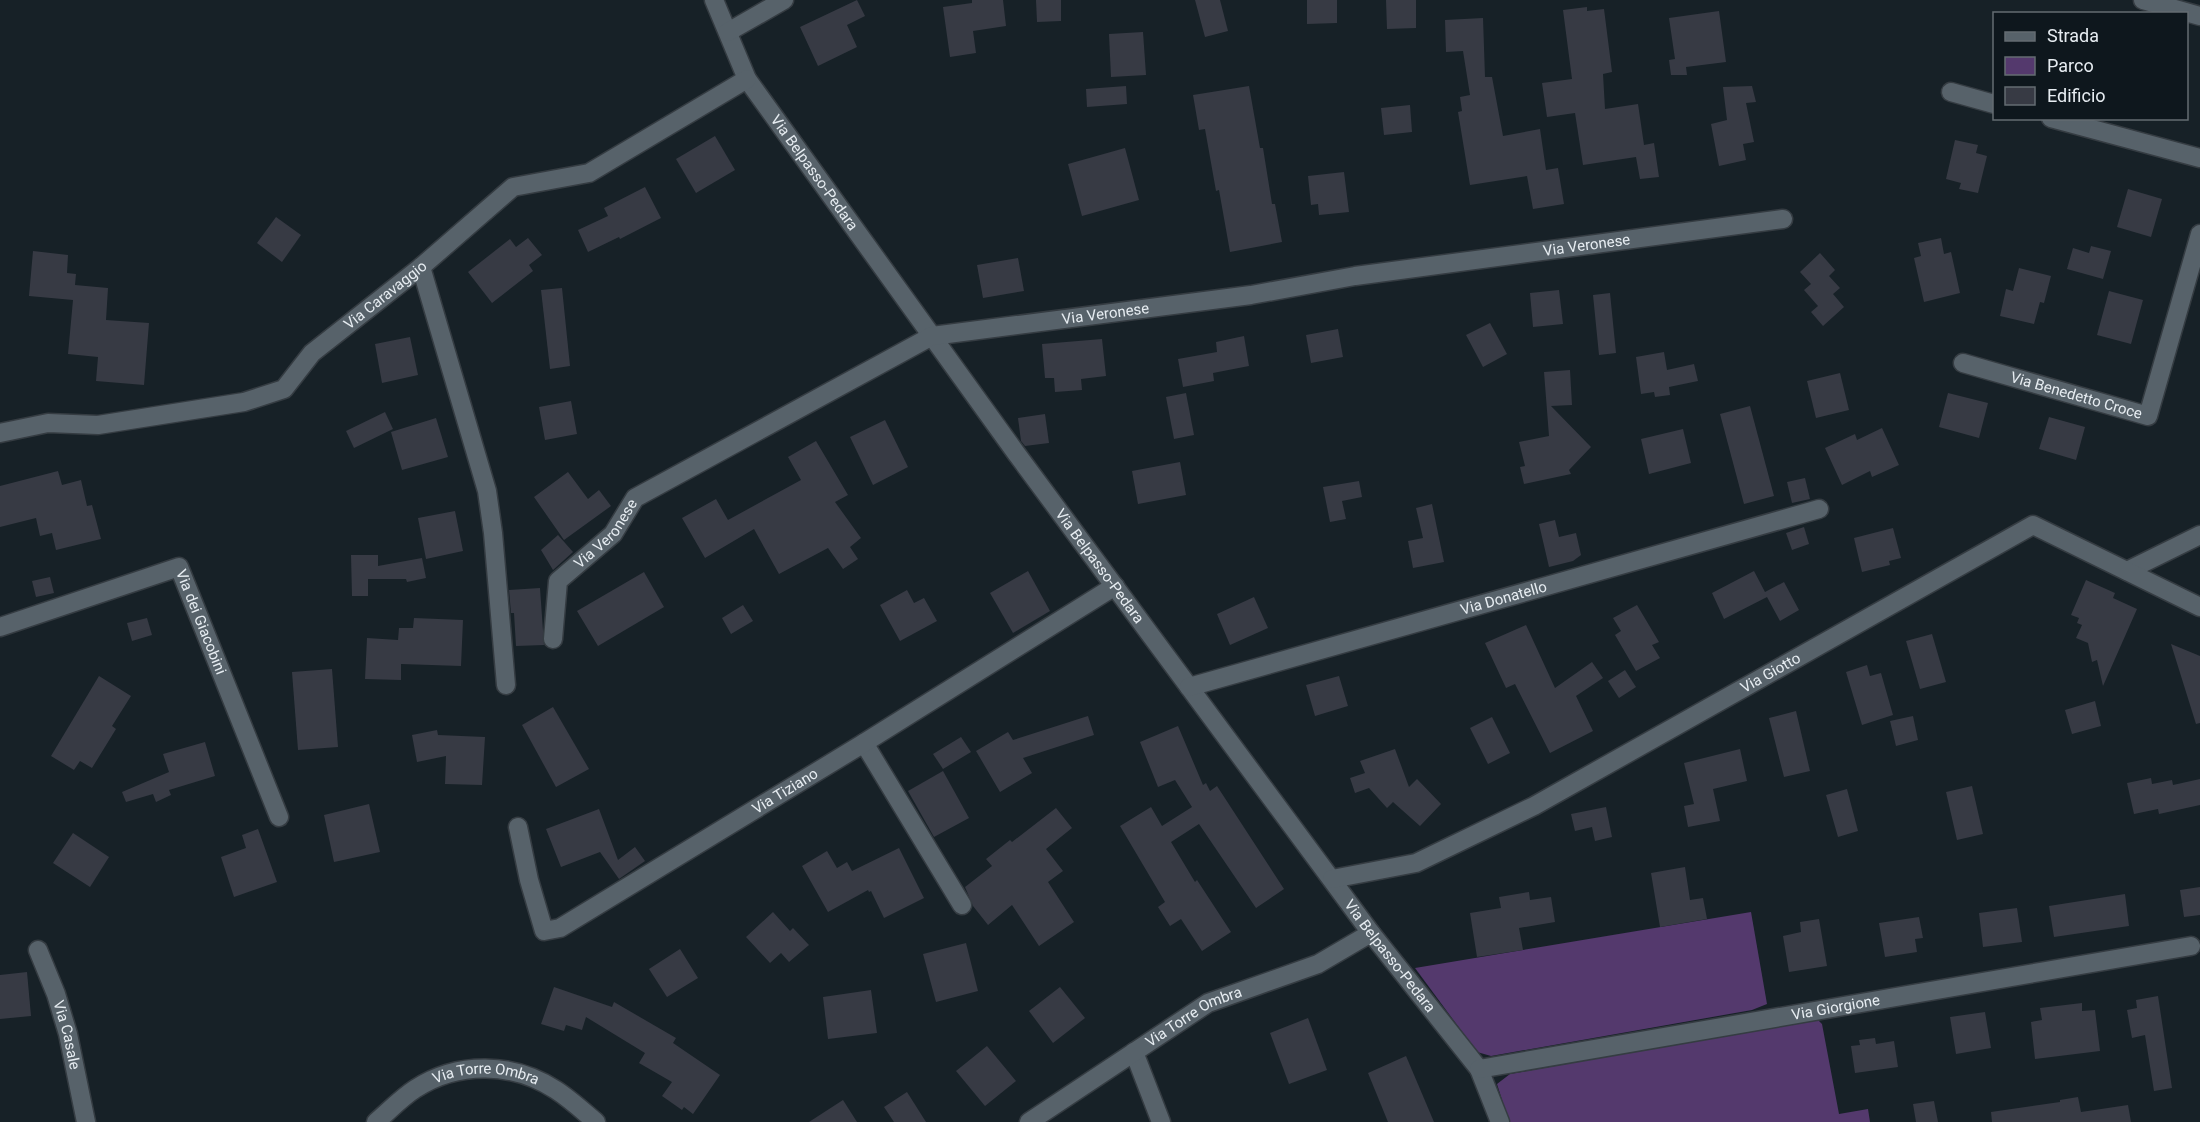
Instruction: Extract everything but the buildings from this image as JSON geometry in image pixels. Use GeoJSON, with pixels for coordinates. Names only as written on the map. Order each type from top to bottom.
{"type":"FeatureCollection","features":[{"type":"Feature","properties":{"kind":"street","name":"Via Belpasso-Pedara"},"geometry":{"type":"LineString","coordinates":[[714,0],[747,79],[932,336],[1371,933],[1479,1069],[1500,1122]]}},
{"type":"Feature","properties":{"kind":"street"},"geometry":{"type":"LineString","coordinates":[[728,32],[784,0]]}},
{"type":"Feature","properties":{"kind":"street"},"geometry":{"type":"LineString","coordinates":[[2143,0],[2186,12]]}},
{"type":"Feature","properties":{"kind":"street","name":"Via Caravaggio"},"geometry":{"type":"LineString","coordinates":[[0,433],[48,423],[98,425],[244,402],[284,389],[312,353],[421,267],[513,187],[588,173],[747,79]]}},
{"type":"Feature","properties":{"kind":"street"},"geometry":{"type":"LineString","coordinates":[[1952,92],[1993,103]]}},
{"type":"Feature","properties":{"kind":"street"},"geometry":{"type":"LineString","coordinates":[[2058,120],[2200,158]]}},
{"type":"Feature","properties":{"kind":"street","name":"Via Veronese"},"geometry":{"type":"LineString","coordinates":[[553,639],[558,581],[613,534],[635,498],[932,336],[1251,295],[1355,276],[1783,219]]}},
{"type":"Feature","properties":{"kind":"street","name":"Via Benedetto Croce"},"geometry":{"type":"LineString","coordinates":[[1964,363],[2148,416],[2200,234]]}},
{"type":"Feature","properties":{"kind":"street"},"geometry":{"type":"LineString","coordinates":[[421,267],[487,491],[494,533],[506,685]]}},
{"type":"Feature","properties":{"kind":"street","name":"Via Donatello"},"geometry":{"type":"LineString","coordinates":[[1190,687],[1819,509]]}},
{"type":"Feature","properties":{"kind":"street","name":"Via Giotto"},"geometry":{"type":"LineString","coordinates":[[1332,879],[1416,863],[1534,806],[2033,525],[2200,607]]}},
{"type":"Feature","properties":{"kind":"street"},"geometry":{"type":"LineString","coordinates":[[2127,571],[2200,535]]}},
{"type":"Feature","properties":{"kind":"street","name":"Via dei Giacobini"},"geometry":{"type":"LineString","coordinates":[[0,627],[179,567],[279,817]]}},
{"type":"Feature","properties":{"kind":"street","name":"Via Tiziano"},"geometry":{"type":"LineString","coordinates":[[518,827],[529,880],[544,931],[560,928],[864,743],[1115,586]]}},
{"type":"Feature","properties":{"kind":"street"},"geometry":{"type":"LineString","coordinates":[[864,743],[962,905]]}},
{"type":"Feature","properties":{"kind":"street","name":"Via Torre Ombra"},"geometry":{"type":"LineString","coordinates":[[1029,1122],[1208,1003],[1318,964],[1371,933]]}},
{"type":"Feature","properties":{"kind":"street","name":"Via Giorgione"},"geometry":{"type":"LineString","coordinates":[[1479,1069],[2191,946]]}},
{"type":"Feature","properties":{"kind":"street","name":"Via Casale"},"geometry":{"type":"LineString","coordinates":[[38,950],[56,994],[68,1034],[86,1122]]}},
{"type":"Feature","properties":{"kind":"street"},"geometry":{"type":"LineString","coordinates":[[1134,1052],[1161,1122]]}},
{"type":"Feature","properties":{"kind":"street","name":"Via Torre Ombra"},"geometry":{"type":"LineString","coordinates":[[376,1122],[414,1089],[459,1070],[484,1067],[533,1078],[555,1090],[596,1122]]}},
{"type":"Feature","properties":{"kind":"green space"},"geometry":{"type":"Polygon","coordinates":[[[1751,912],[1767,1004],[1752,1010],[1491,1056],[1477,1052],[1415,968],[1751,912]]]}},
{"type":"Feature","properties":{"kind":"green space"},"geometry":{"type":"Polygon","coordinates":[[[1817,1019],[1822,1024],[1839,1114],[1868,1109],[1870,1122],[1509,1122],[1497,1084],[1510,1074],[1817,1019]]]}}]}
